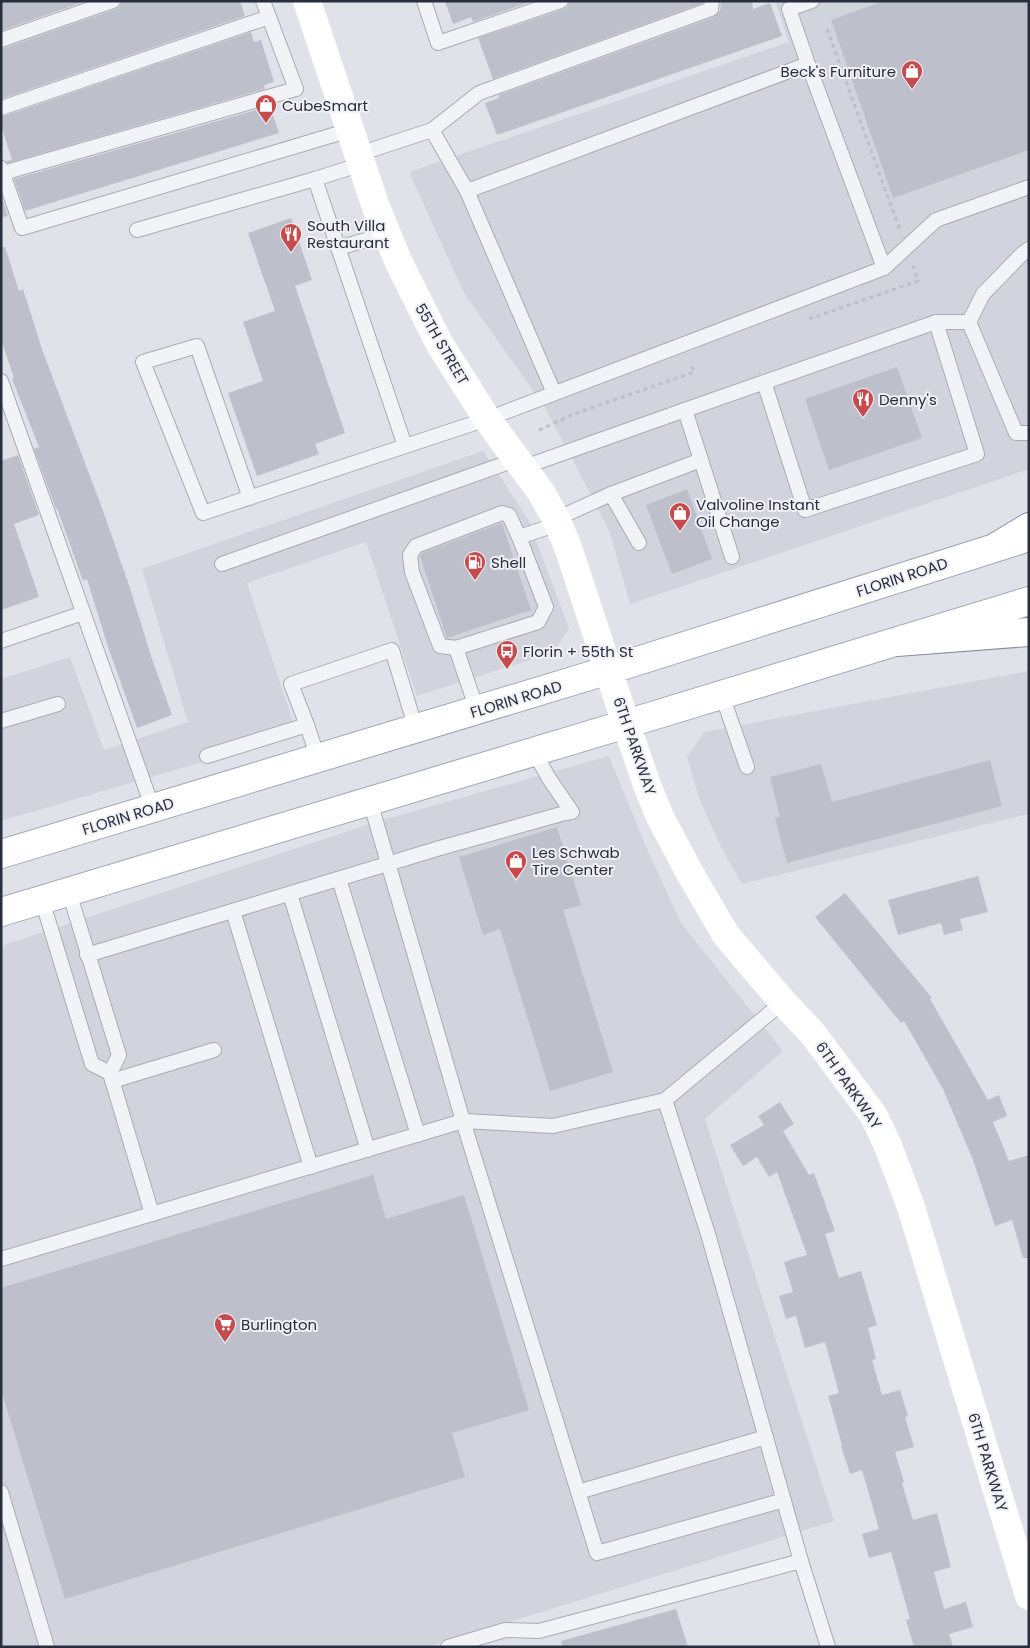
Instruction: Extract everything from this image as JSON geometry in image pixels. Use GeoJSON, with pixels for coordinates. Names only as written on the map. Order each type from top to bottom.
{"type":"FeatureCollection","features":[{"type":"Feature","properties":{"kind":"main road","name":"55TH STREET"},"geometry":{"type":"LineString","coordinates":[[307,1],[357,149],[399,263],[438,343],[487,419],[541,492],[557,522],[579,576],[609,670]]}},
{"type":"Feature","properties":{"kind":"main road"},"geometry":{"type":"LineString","coordinates":[[996,547],[1029,527]]}},
{"type":"Feature","properties":{"kind":"main road","name":"FLORIN ROAD"},"geometry":{"type":"LineString","coordinates":[[1,854],[609,670],[1029,537]]}},
{"type":"Feature","properties":{"kind":"main road"},"geometry":{"type":"LineString","coordinates":[[1,912],[1029,601]]}},
{"type":"Feature","properties":{"kind":"main road"},"geometry":{"type":"LineString","coordinates":[[897,642],[1029,632]]}},
{"type":"Feature","properties":{"kind":"main road","name":"6TH PARKWAY"},"geometry":{"type":"LineString","coordinates":[[609,670],[647,785],[660,817],[692,877],[726,935],[813,1034],[874,1116],[894,1160],[911,1206],[1029,1596]]}},
{"type":"Feature","properties":{"kind":"lane"},"geometry":{"type":"LineString","coordinates":[[1,40],[113,1]]}},
{"type":"Feature","properties":{"kind":"lane"},"geometry":{"type":"LineString","coordinates":[[263,1],[296,89],[2,171],[22,228],[432,130],[479,93],[711,9],[712,1]]}},
{"type":"Feature","properties":{"kind":"lane"},"geometry":{"type":"LineString","coordinates":[[424,1],[438,43],[561,1]]}},
{"type":"Feature","properties":{"kind":"lane"},"geometry":{"type":"LineString","coordinates":[[812,1],[789,9],[884,268]]}},
{"type":"Feature","properties":{"kind":"lane"},"geometry":{"type":"LineString","coordinates":[[1,108],[269,17]]}},
{"type":"Feature","properties":{"kind":"lane"},"geometry":{"type":"LineString","coordinates":[[467,191],[808,64]]}},
{"type":"Feature","properties":{"kind":"lane"},"geometry":{"type":"LineString","coordinates":[[432,130],[467,191],[554,393]]}},
{"type":"Feature","properties":{"kind":"lane"},"geometry":{"type":"LineString","coordinates":[[137,230],[315,179],[357,149]]}},
{"type":"Feature","properties":{"kind":"lane"},"geometry":{"type":"LineString","coordinates":[[315,179],[404,446]]}},
{"type":"Feature","properties":{"kind":"lane"},"geometry":{"type":"LineString","coordinates":[[250,498],[197,346],[143,362],[203,513],[250,498],[487,419],[884,268],[936,220],[1029,186]]}},
{"type":"Feature","properties":{"kind":"lane"},"geometry":{"type":"LineString","coordinates":[[338,248],[387,234]]}},
{"type":"Feature","properties":{"kind":"lane"},"geometry":{"type":"LineString","coordinates":[[1029,249],[983,294],[969,322],[1016,433],[1029,433]]}},
{"type":"Feature","properties":{"kind":"lane"},"geometry":{"type":"LineString","coordinates":[[222,564],[685,410],[936,322],[969,322]]}},
{"type":"Feature","properties":{"kind":"lane"},"geometry":{"type":"LineString","coordinates":[[764,382],[805,510],[976,454],[936,322]]}},
{"type":"Feature","properties":{"kind":"lane"},"geometry":{"type":"LineString","coordinates":[[1,381],[153,809]]}},
{"type":"Feature","properties":{"kind":"lane"},"geometry":{"type":"LineString","coordinates":[[685,410],[732,557]]}},
{"type":"Feature","properties":{"kind":"lane"},"geometry":{"type":"LineString","coordinates":[[519,538],[557,522],[611,494],[701,460]]}},
{"type":"Feature","properties":{"kind":"lane"},"geometry":{"type":"LineString","coordinates":[[611,494],[639,543]]}},
{"type":"Feature","properties":{"kind":"lane"},"geometry":{"type":"LineString","coordinates":[[502,512],[509,515],[546,607],[538,622],[456,648],[440,646],[412,572],[410,555],[416,546],[502,512]]}},
{"type":"Feature","properties":{"kind":"lane"},"geometry":{"type":"LineString","coordinates":[[1,640],[83,613]]}},
{"type":"Feature","properties":{"kind":"lane"},"geometry":{"type":"LineString","coordinates":[[456,648],[477,710]]}},
{"type":"Feature","properties":{"kind":"lane"},"geometry":{"type":"LineString","coordinates":[[318,758],[308,725],[291,684],[392,650],[416,729]]}},
{"type":"Feature","properties":{"kind":"lane"},"geometry":{"type":"LineString","coordinates":[[722,695],[747,767]]}},
{"type":"Feature","properties":{"kind":"lane"},"geometry":{"type":"LineString","coordinates":[[1,721],[58,704]]}},
{"type":"Feature","properties":{"kind":"lane"},"geometry":{"type":"LineString","coordinates":[[207,756],[308,725]]}},
{"type":"Feature","properties":{"kind":"lane"},"geometry":{"type":"LineString","coordinates":[[87,955],[388,864],[572,812],[534,752]]}},
{"type":"Feature","properties":{"kind":"lane"},"geometry":{"type":"LineString","coordinates":[[370,801],[463,1121],[597,1553],[784,1500]]}},
{"type":"Feature","properties":{"kind":"lane"},"geometry":{"type":"LineString","coordinates":[[339,879],[418,1135]]}},
{"type":"Feature","properties":{"kind":"lane"},"geometry":{"type":"LineString","coordinates":[[69,892],[119,1055],[111,1077],[152,1214]]}},
{"type":"Feature","properties":{"kind":"lane"},"geometry":{"type":"LineString","coordinates":[[290,894],[368,1150]]}},
{"type":"Feature","properties":{"kind":"lane"},"geometry":{"type":"LineString","coordinates":[[42,900],[92,1064],[111,1077],[214,1050]]}},
{"type":"Feature","properties":{"kind":"lane"},"geometry":{"type":"LineString","coordinates":[[232,911],[311,1167]]}},
{"type":"Feature","properties":{"kind":"lane"},"geometry":{"type":"LineString","coordinates":[[1,1259],[463,1121],[553,1126],[665,1100],[783,1002]]}},
{"type":"Feature","properties":{"kind":"lane"},"geometry":{"type":"LineString","coordinates":[[665,1100],[708,1234],[801,1560],[828,1647]]}},
{"type":"Feature","properties":{"kind":"lane"},"geometry":{"type":"LineString","coordinates":[[578,1492],[766,1437]]}},
{"type":"Feature","properties":{"kind":"lane"},"geometry":{"type":"LineString","coordinates":[[1,1492],[47,1647]]}},
{"type":"Feature","properties":{"kind":"lane"},"geometry":{"type":"LineString","coordinates":[[448,1647],[505,1630],[540,1631],[801,1560]]}},
{"type":"Feature","properties":{"kind":"path"},"geometry":{"type":"LineString","coordinates":[[802,322],[918,281],[826,29]]}},
{"type":"Feature","properties":{"kind":"path"},"geometry":{"type":"LineString","coordinates":[[539,430],[574,414],[694,372],[688,358]]}},
{"type":"Feature","properties":{"kind":"shaded area"},"geometry":{"type":"Polygon","coordinates":[[[775,1],[1029,1],[1029,469],[630,604],[610,533],[577,468],[544,406],[464,293],[409,172],[789,42],[775,1]]]}},
{"type":"Feature","properties":{"kind":"shaded area"},"geometry":{"type":"Polygon","coordinates":[[[483,451],[528,519],[569,628],[554,652],[417,696],[366,542],[247,583],[297,734],[1,821],[1,679],[70,657],[104,750],[188,722],[142,569],[483,451]]]}},
{"type":"Feature","properties":{"kind":"shaded area"},"geometry":{"type":"Polygon","coordinates":[[[1029,671],[1028,814],[742,884],[720,845],[699,798],[687,757],[704,732],[1029,671]]]}},
{"type":"Feature","properties":{"kind":"shaded area"},"geometry":{"type":"Polygon","coordinates":[[[609,756],[647,849],[681,923],[783,1051],[705,1119],[834,1521],[429,1647],[1,1647],[1,946],[382,820],[609,756]]]}},
{"type":"Feature","properties":{"kind":"building"},"geometry":{"type":"Polygon","coordinates":[[[1,1],[86,1],[1,31],[1,1]]]}},
{"type":"Feature","properties":{"kind":"building"},"geometry":{"type":"Polygon","coordinates":[[[122,1],[240,1],[245,16],[1,99],[1,49],[116,9],[122,1]]]}},
{"type":"Feature","properties":{"kind":"building"},"geometry":{"type":"Polygon","coordinates":[[[445,1],[533,1],[473,22],[471,17],[453,24],[445,1]]]}},
{"type":"Feature","properties":{"kind":"building"},"geometry":{"type":"Polygon","coordinates":[[[570,1],[703,1],[703,3],[493,79],[478,38],[564,9],[570,1]]]}},
{"type":"Feature","properties":{"kind":"building"},"geometry":{"type":"Polygon","coordinates":[[[721,1],[752,1],[753,9],[770,3],[782,36],[497,135],[485,103],[499,98],[498,95],[714,17],[720,11],[721,1]]]}},
{"type":"Feature","properties":{"kind":"building"},"geometry":{"type":"Polygon","coordinates":[[[883,1],[1029,1],[1029,150],[893,198],[831,20],[883,1]]]}},
{"type":"Feature","properties":{"kind":"building"},"geometry":{"type":"Polygon","coordinates":[[[251,32],[254,42],[261,40],[274,82],[264,85],[265,89],[8,163],[6,161],[12,160],[1,125],[1,117],[251,32]]]}},
{"type":"Feature","properties":{"kind":"building"},"geometry":{"type":"Polygon","coordinates":[[[270,106],[279,133],[25,211],[14,179],[270,106]]]}},
{"type":"Feature","properties":{"kind":"building"},"geometry":{"type":"Polygon","coordinates":[[[1,195],[8,216],[1,218],[1,195]]]}},
{"type":"Feature","properties":{"kind":"building"},"geometry":{"type":"Polygon","coordinates":[[[291,218],[312,280],[295,286],[345,433],[315,444],[319,454],[257,476],[228,393],[263,381],[243,322],[275,311],[248,233],[291,218]]]}},
{"type":"Feature","properties":{"kind":"building"},"geometry":{"type":"Polygon","coordinates":[[[1,247],[5,247],[19,291],[23,289],[43,352],[130,588],[172,715],[137,728],[108,647],[87,579],[83,581],[34,449],[39,447],[12,379],[14,378],[1,340],[1,247]]]}},
{"type":"Feature","properties":{"kind":"building","name":"Denny's"},"geometry":{"type":"Polygon","coordinates":[[[897,367],[922,438],[829,470],[805,399],[897,367]]]}},
{"type":"Feature","properties":{"kind":"building"},"geometry":{"type":"Polygon","coordinates":[[[18,455],[39,515],[14,524],[39,597],[1,610],[1,461],[18,455]]]}},
{"type":"Feature","properties":{"kind":"building","name":"Valvoline Instant Oil Change"},"geometry":{"type":"Polygon","coordinates":[[[687,489],[712,559],[672,574],[646,505],[687,489]]]}},
{"type":"Feature","properties":{"kind":"building","name":"Shell"},"geometry":{"type":"Polygon","coordinates":[[[502,523],[531,610],[447,638],[420,556],[422,553],[502,523]]]}},
{"type":"Feature","properties":{"kind":"building"},"geometry":{"type":"Polygon","coordinates":[[[990,760],[1002,806],[787,863],[775,818],[780,817],[770,777],[821,764],[832,802],[990,760]]]}},
{"type":"Feature","properties":{"kind":"building"},"geometry":{"type":"Polygon","coordinates":[[[557,827],[581,905],[563,910],[613,1072],[550,1091],[500,929],[483,935],[459,857],[557,827]]]}},
{"type":"Feature","properties":{"kind":"building"},"geometry":{"type":"Polygon","coordinates":[[[978,876],[988,912],[960,919],[963,930],[944,935],[941,923],[898,935],[888,900],[978,876]]]}},
{"type":"Feature","properties":{"kind":"building"},"geometry":{"type":"Polygon","coordinates":[[[845,893],[932,998],[930,999],[988,1100],[999,1095],[1007,1116],[993,1122],[1009,1161],[1029,1155],[1029,1258],[1023,1258],[1012,1220],[995,1226],[973,1160],[943,1089],[904,1021],[901,1023],[815,917],[845,893]]]}},
{"type":"Feature","properties":{"kind":"building"},"geometry":{"type":"Polygon","coordinates":[[[780,1102],[794,1124],[783,1131],[809,1175],[814,1173],[835,1231],[825,1234],[839,1278],[861,1271],[877,1325],[868,1328],[876,1359],[872,1360],[882,1395],[900,1390],[908,1416],[905,1417],[914,1447],[895,1452],[913,1520],[937,1513],[951,1567],[934,1572],[944,1609],[966,1602],[973,1627],[949,1634],[953,1647],[914,1647],[906,1620],[910,1619],[891,1552],[869,1558],[862,1534],[879,1529],[862,1470],[850,1474],[841,1446],[828,1396],[839,1393],[825,1342],[805,1348],[796,1316],[786,1319],[779,1296],[793,1292],[784,1262],[807,1255],[777,1172],[769,1177],[757,1157],[743,1166],[730,1145],[764,1125],[758,1116],[780,1102]]]}},
{"type":"Feature","properties":{"kind":"building"},"geometry":{"type":"Polygon","coordinates":[[[373,1175],[386,1219],[464,1195],[529,1410],[452,1433],[465,1477],[65,1599],[1,1390],[1,1288],[373,1175]]]}},
{"type":"Feature","properties":{"kind":"building"},"geometry":{"type":"Polygon","coordinates":[[[676,1609],[688,1647],[562,1647],[561,1641],[676,1609]]]}},
{"type":"Feature","properties":{"kind":"place","name":"Beck's Furniture"},"geometry":{"type":"Point","coordinates":[912,90]}},
{"type":"Feature","properties":{"kind":"place","name":"CubeSmart"},"geometry":{"type":"Point","coordinates":[266,124]}},
{"type":"Feature","properties":{"kind":"place","name":"South Villa Restaurant"},"geometry":{"type":"Point","coordinates":[291,253]}},
{"type":"Feature","properties":{"kind":"place","name":"Denny's"},"geometry":{"type":"Point","coordinates":[863,418]}},
{"type":"Feature","properties":{"kind":"place","name":"Valvoline Instant Oil Change"},"geometry":{"type":"Point","coordinates":[680,532]}},
{"type":"Feature","properties":{"kind":"place","name":"Shell"},"geometry":{"type":"Point","coordinates":[475,581]}},
{"type":"Feature","properties":{"kind":"place","name":"Florin + 55th St"},"geometry":{"type":"Point","coordinates":[507,670]}},
{"type":"Feature","properties":{"kind":"place","name":"Les Schwab Tire Center"},"geometry":{"type":"Point","coordinates":[516,880]}},
{"type":"Feature","properties":{"kind":"place","name":"Burlington"},"geometry":{"type":"Point","coordinates":[225,1343]}}]}
